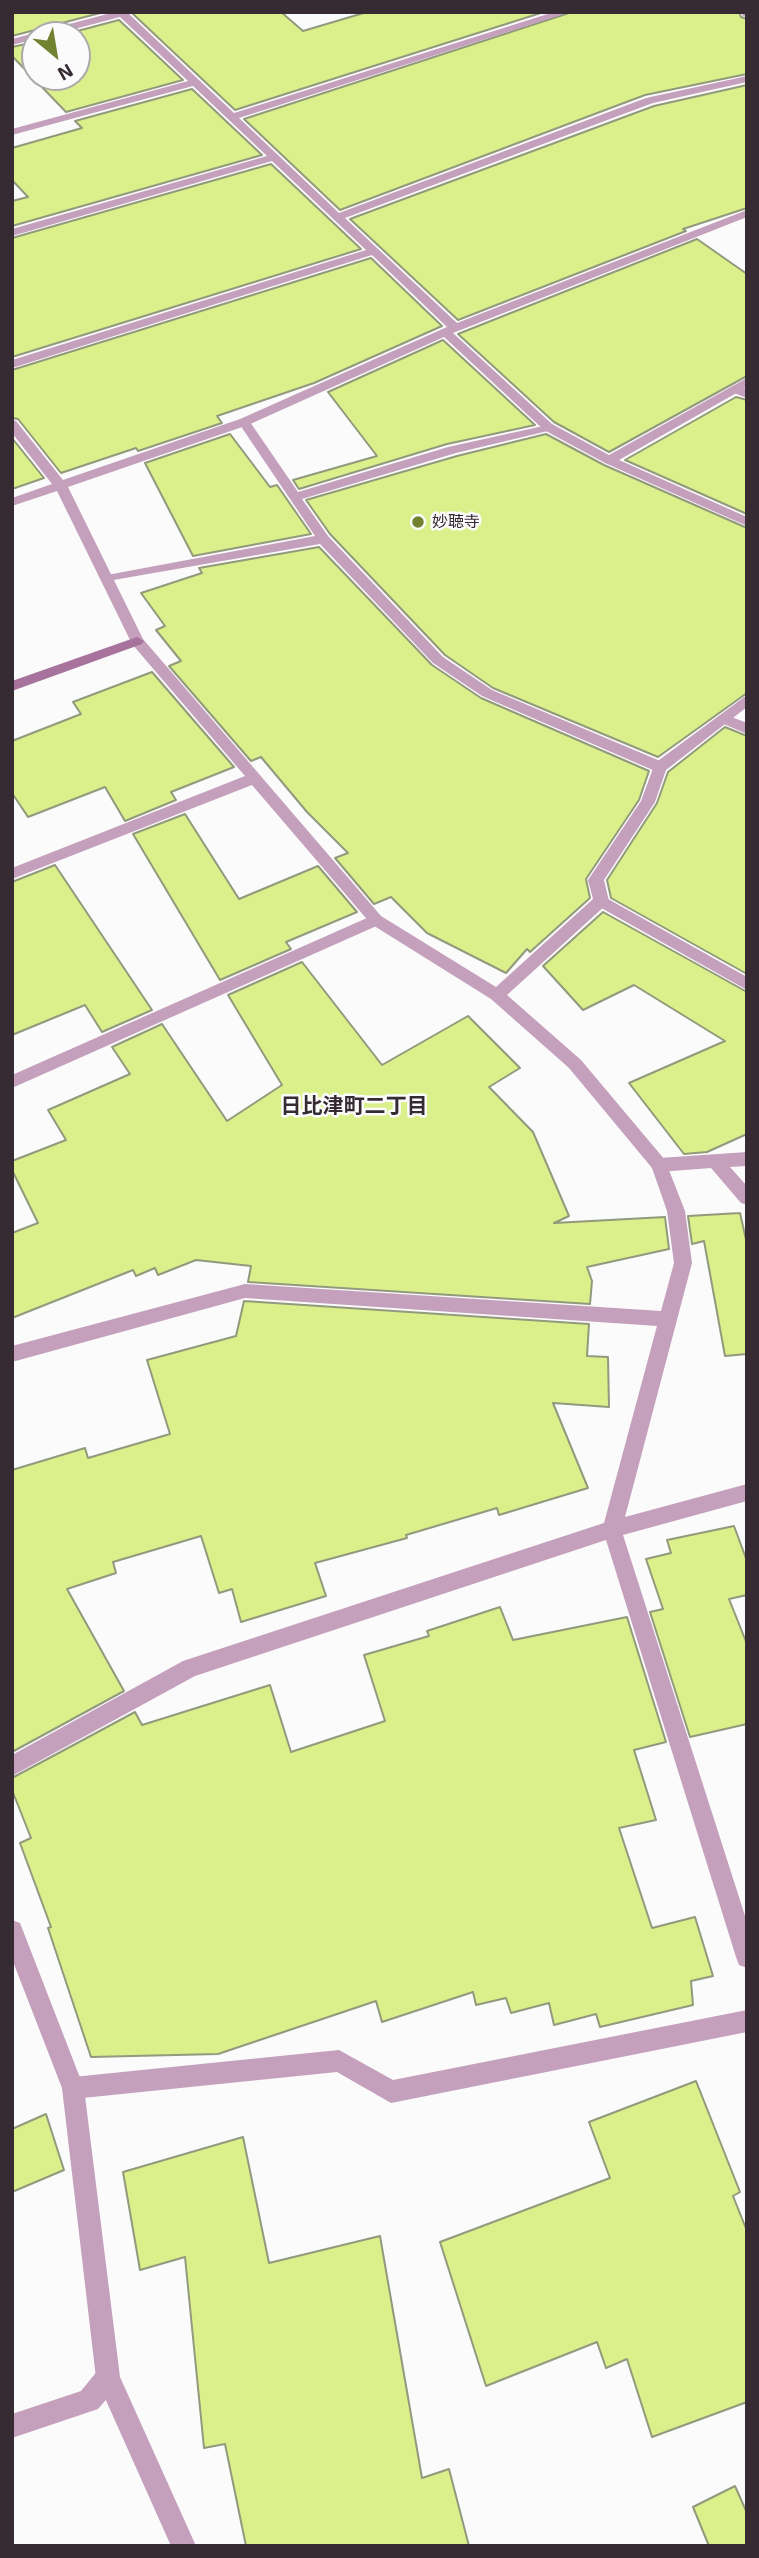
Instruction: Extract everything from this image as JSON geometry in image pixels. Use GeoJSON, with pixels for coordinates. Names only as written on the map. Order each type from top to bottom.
{"type":"FeatureCollection","features":[{"type":"Feature","properties":{"kind":"street"},"geometry":{"type":"LineString","coordinates":[[232,117],[565,12]]}},
{"type":"Feature","properties":{"kind":"street"},"geometry":{"type":"LineString","coordinates":[[91,22],[123,13],[374,251],[548,427],[609,460],[747,522]]}},
{"type":"Feature","properties":{"kind":"street"},"geometry":{"type":"LineString","coordinates":[[338,217],[650,100],[747,79]]}},
{"type":"Feature","properties":{"kind":"street"},"geometry":{"type":"LineString","coordinates":[[12,132],[194,82]]}},
{"type":"Feature","properties":{"kind":"street"},"geometry":{"type":"LineString","coordinates":[[12,233],[274,157]]}},
{"type":"Feature","properties":{"kind":"street"},"geometry":{"type":"LineString","coordinates":[[12,502],[244,422],[451,331],[747,214]]}},
{"type":"Feature","properties":{"kind":"street"},"geometry":{"type":"LineString","coordinates":[[12,363],[374,251]]}},
{"type":"Feature","properties":{"kind":"street"},"geometry":{"type":"LineString","coordinates":[[609,460],[743,388]]}},
{"type":"Feature","properties":{"kind":"street"},"geometry":{"type":"LineString","coordinates":[[244,422],[323,539],[438,660],[487,693],[660,767]]}},
{"type":"Feature","properties":{"kind":"street"},"geometry":{"type":"LineString","coordinates":[[12,424],[61,486],[137,641],[376,919],[498,995],[575,1064],[659,1166],[676,1211],[683,1263],[612,1529],[745,1944]]}},
{"type":"Feature","properties":{"kind":"street"},"geometry":{"type":"LineString","coordinates":[[295,497],[452,450],[548,427]]}},
{"type":"Feature","properties":{"kind":"street"},"geometry":{"type":"LineString","coordinates":[[107,579],[323,539]]}},
{"type":"Feature","properties":{"kind":"street"},"geometry":{"type":"LineString","coordinates":[[12,686],[137,641]]}},
{"type":"Feature","properties":{"kind":"street"},"geometry":{"type":"LineString","coordinates":[[747,700],[660,767],[648,802],[596,880],[601,901],[747,984]]}},
{"type":"Feature","properties":{"kind":"street"},"geometry":{"type":"LineString","coordinates":[[724,719],[747,729]]}},
{"type":"Feature","properties":{"kind":"street"},"geometry":{"type":"LineString","coordinates":[[12,874],[255,778]]}},
{"type":"Feature","properties":{"kind":"street"},"geometry":{"type":"LineString","coordinates":[[498,995],[601,901]]}},
{"type":"Feature","properties":{"kind":"street"},"geometry":{"type":"LineString","coordinates":[[12,1082],[376,919]]}},
{"type":"Feature","properties":{"kind":"street"},"geometry":{"type":"LineString","coordinates":[[659,1166],[747,1159]]}},
{"type":"Feature","properties":{"kind":"street"},"geometry":{"type":"LineString","coordinates":[[715,1161],[747,1198]]}},
{"type":"Feature","properties":{"kind":"street"},"geometry":{"type":"LineString","coordinates":[[12,1354],[245,1291],[668,1319]]}},
{"type":"Feature","properties":{"kind":"street"},"geometry":{"type":"LineString","coordinates":[[12,1766],[190,1668],[612,1529],[747,1492]]}},
{"type":"Feature","properties":{"kind":"street"},"geometry":{"type":"LineString","coordinates":[[12,1931],[73,2088],[108,2378],[184,2546]]}},
{"type":"Feature","properties":{"kind":"street"},"geometry":{"type":"LineString","coordinates":[[73,2088],[339,2061],[391,2092],[747,2021]]}},
{"type":"Feature","properties":{"kind":"street"},"geometry":{"type":"LineString","coordinates":[[12,2426],[89,2400],[108,2378]]}},
{"type":"Feature","properties":{"kind":"building"},"geometry":{"type":"Polygon","coordinates":[[[12,12],[104,12],[70,21],[21,21],[21,34],[12,36],[12,12]]]}},
{"type":"Feature","properties":{"kind":"building"},"geometry":{"type":"Polygon","coordinates":[[[281,12],[303,31],[367,12],[544,12],[235,110],[133,14],[281,12]]]}},
{"type":"Feature","properties":{"kind":"building"},"geometry":{"type":"Polygon","coordinates":[[[572,12],[739,12],[741,17],[747,19],[747,74],[645,95],[340,210],[244,119],[572,12]]]}},
{"type":"Feature","properties":{"kind":"building"},"geometry":{"type":"Polygon","coordinates":[[[119,20],[183,80],[66,112],[46,91],[91,91],[91,27],[119,20]]]}},
{"type":"Feature","properties":{"kind":"building"},"geometry":{"type":"Polygon","coordinates":[[[21,45],[21,65],[12,56],[12,47],[21,45]]]}},
{"type":"Feature","properties":{"kind":"building"},"geometry":{"type":"Polygon","coordinates":[[[747,85],[747,208],[683,229],[686,231],[458,320],[350,219],[654,106],[747,85]]]}},
{"type":"Feature","properties":{"kind":"building"},"geometry":{"type":"Polygon","coordinates":[[[192,89],[262,155],[12,226],[12,201],[28,197],[12,180],[12,148],[82,128],[75,121],[192,89]]]}},
{"type":"Feature","properties":{"kind":"building"},"geometry":{"type":"Polygon","coordinates":[[[271,164],[361,249],[12,357],[12,238],[271,164]]]}},
{"type":"Feature","properties":{"kind":"building"},"geometry":{"type":"Polygon","coordinates":[[[697,239],[747,274],[747,376],[609,452],[554,422],[458,334],[697,239]]]}},
{"type":"Feature","properties":{"kind":"building"},"geometry":{"type":"Polygon","coordinates":[[[371,258],[442,326],[314,383],[217,416],[222,423],[61,473],[18,419],[12,418],[12,370],[371,258]]]}},
{"type":"Feature","properties":{"kind":"building"},"geometry":{"type":"Polygon","coordinates":[[[443,340],[535,425],[447,444],[299,489],[293,480],[377,456],[328,392],[443,340]]]}},
{"type":"Feature","properties":{"kind":"building"},"geometry":{"type":"Polygon","coordinates":[[[736,397],[747,400],[747,514],[625,460],[736,397]]]}},
{"type":"Feature","properties":{"kind":"building"},"geometry":{"type":"Polygon","coordinates":[[[230,434],[270,487],[277,485],[311,534],[193,556],[145,463],[230,434]]]}},
{"type":"Feature","properties":{"kind":"building"},"geometry":{"type":"Polygon","coordinates":[[[546,434],[604,465],[747,528],[747,693],[658,757],[493,688],[445,655],[330,534],[306,500],[457,456],[546,434]]]}},
{"type":"Feature","properties":{"kind":"building"},"geometry":{"type":"Polygon","coordinates":[[[12,438],[44,478],[12,489],[12,438]]]}},
{"type":"Feature","properties":{"kind":"building"},"geometry":{"type":"Polygon","coordinates":[[[319,547],[432,665],[481,698],[649,771],[639,800],[586,879],[590,898],[530,952],[527,949],[506,973],[427,933],[391,897],[374,904],[335,858],[348,853],[307,812],[261,757],[251,761],[169,666],[181,661],[156,630],[165,626],[141,593],[202,573],[199,568],[319,547]]]}},
{"type":"Feature","properties":{"kind":"building"},"geometry":{"type":"Polygon","coordinates":[[[152,672],[234,767],[171,792],[176,800],[125,821],[105,787],[28,817],[12,793],[12,741],[81,714],[73,702],[152,672]]]}},
{"type":"Feature","properties":{"kind":"building"},"geometry":{"type":"Polygon","coordinates":[[[725,727],[747,736],[747,974],[611,898],[607,880],[657,803],[668,772],[725,727]]]}},
{"type":"Feature","properties":{"kind":"building"},"geometry":{"type":"Polygon","coordinates":[[[185,814],[239,899],[318,866],[357,912],[286,942],[291,949],[220,980],[133,834],[185,814]]]}},
{"type":"Feature","properties":{"kind":"building"},"geometry":{"type":"Polygon","coordinates":[[[55,865],[152,1010],[102,1032],[85,1005],[12,1035],[12,882],[55,865]]]}},
{"type":"Feature","properties":{"kind":"building"},"geometry":{"type":"Polygon","coordinates":[[[603,912],[747,992],[747,1134],[707,1152],[684,1154],[629,1083],[725,1041],[634,985],[583,1010],[543,966],[603,912]]]}},
{"type":"Feature","properties":{"kind":"building"},"geometry":{"type":"Polygon","coordinates":[[[302,962],[382,1065],[468,1016],[520,1068],[489,1087],[533,1132],[569,1216],[554,1223],[665,1217],[669,1249],[587,1267],[592,1281],[590,1304],[248,1282],[251,1266],[196,1260],[158,1275],[155,1268],[136,1276],[133,1270],[12,1318],[12,1233],[38,1223],[12,1170],[12,1161],[66,1140],[48,1110],[130,1074],[112,1047],[162,1024],[227,1121],[282,1085],[228,995],[302,962]]]}},
{"type":"Feature","properties":{"kind":"building"},"geometry":{"type":"Polygon","coordinates":[[[740,1213],[747,1244],[747,1354],[725,1356],[704,1241],[692,1244],[688,1216],[740,1213]]]}},
{"type":"Feature","properties":{"kind":"building"},"geometry":{"type":"Polygon","coordinates":[[[244,1301],[589,1324],[587,1356],[608,1357],[609,1407],[553,1403],[588,1488],[499,1515],[497,1508],[406,1535],[407,1538],[315,1563],[326,1596],[241,1622],[232,1589],[219,1593],[201,1536],[113,1562],[116,1573],[67,1589],[124,1691],[12,1752],[12,1470],[85,1448],[88,1458],[170,1434],[147,1360],[236,1336],[244,1301]]]}},
{"type":"Feature","properties":{"kind":"building"},"geometry":{"type":"Polygon","coordinates":[[[734,1526],[747,1561],[747,1595],[729,1599],[747,1644],[747,1724],[690,1737],[650,1612],[663,1609],[646,1559],[671,1553],[667,1540],[734,1526]]]}},
{"type":"Feature","properties":{"kind":"building"},"geometry":{"type":"Polygon","coordinates":[[[500,1607],[513,1640],[627,1617],[666,1742],[634,1750],[656,1820],[619,1828],[652,1928],[695,1917],[713,1976],[691,1981],[693,2005],[600,2027],[596,2014],[554,2025],[549,2003],[511,2013],[506,1998],[476,2005],[473,1992],[382,2022],[376,2001],[218,2054],[91,2057],[48,1928],[51,1927],[20,1843],[31,1838],[12,1790],[12,1778],[135,1712],[142,1725],[270,1685],[291,1752],[385,1721],[364,1655],[429,1636],[427,1631],[500,1607]]]}},
{"type":"Feature","properties":{"kind":"building"},"geometry":{"type":"Polygon","coordinates":[[[696,2081],[740,2192],[733,2196],[747,2231],[747,2402],[652,2437],[627,2359],[606,2368],[597,2342],[486,2386],[440,2242],[610,2178],[589,2122],[696,2081]]]}},
{"type":"Feature","properties":{"kind":"building"},"geometry":{"type":"Polygon","coordinates":[[[46,2114],[64,2170],[12,2192],[12,2129],[46,2114]]]}},
{"type":"Feature","properties":{"kind":"building"},"geometry":{"type":"Polygon","coordinates":[[[243,2137],[269,2263],[380,2236],[422,2478],[449,2469],[469,2546],[246,2546],[225,2444],[204,2448],[185,2257],[140,2270],[123,2172],[243,2137]]]}},
{"type":"Feature","properties":{"kind":"building"},"geometry":{"type":"Polygon","coordinates":[[[735,2486],[747,2513],[747,2546],[709,2546],[693,2507],[735,2486]]]}},
{"type":"Feature","properties":{"kind":"place","name":"妙聴寺"},"geometry":{"type":"Point","coordinates":[418,522]}},
{"type":"Feature","properties":{"kind":"district","name":"日比津町二丁目"},"geometry":{"type":"Point","coordinates":[354,1106]}}]}
